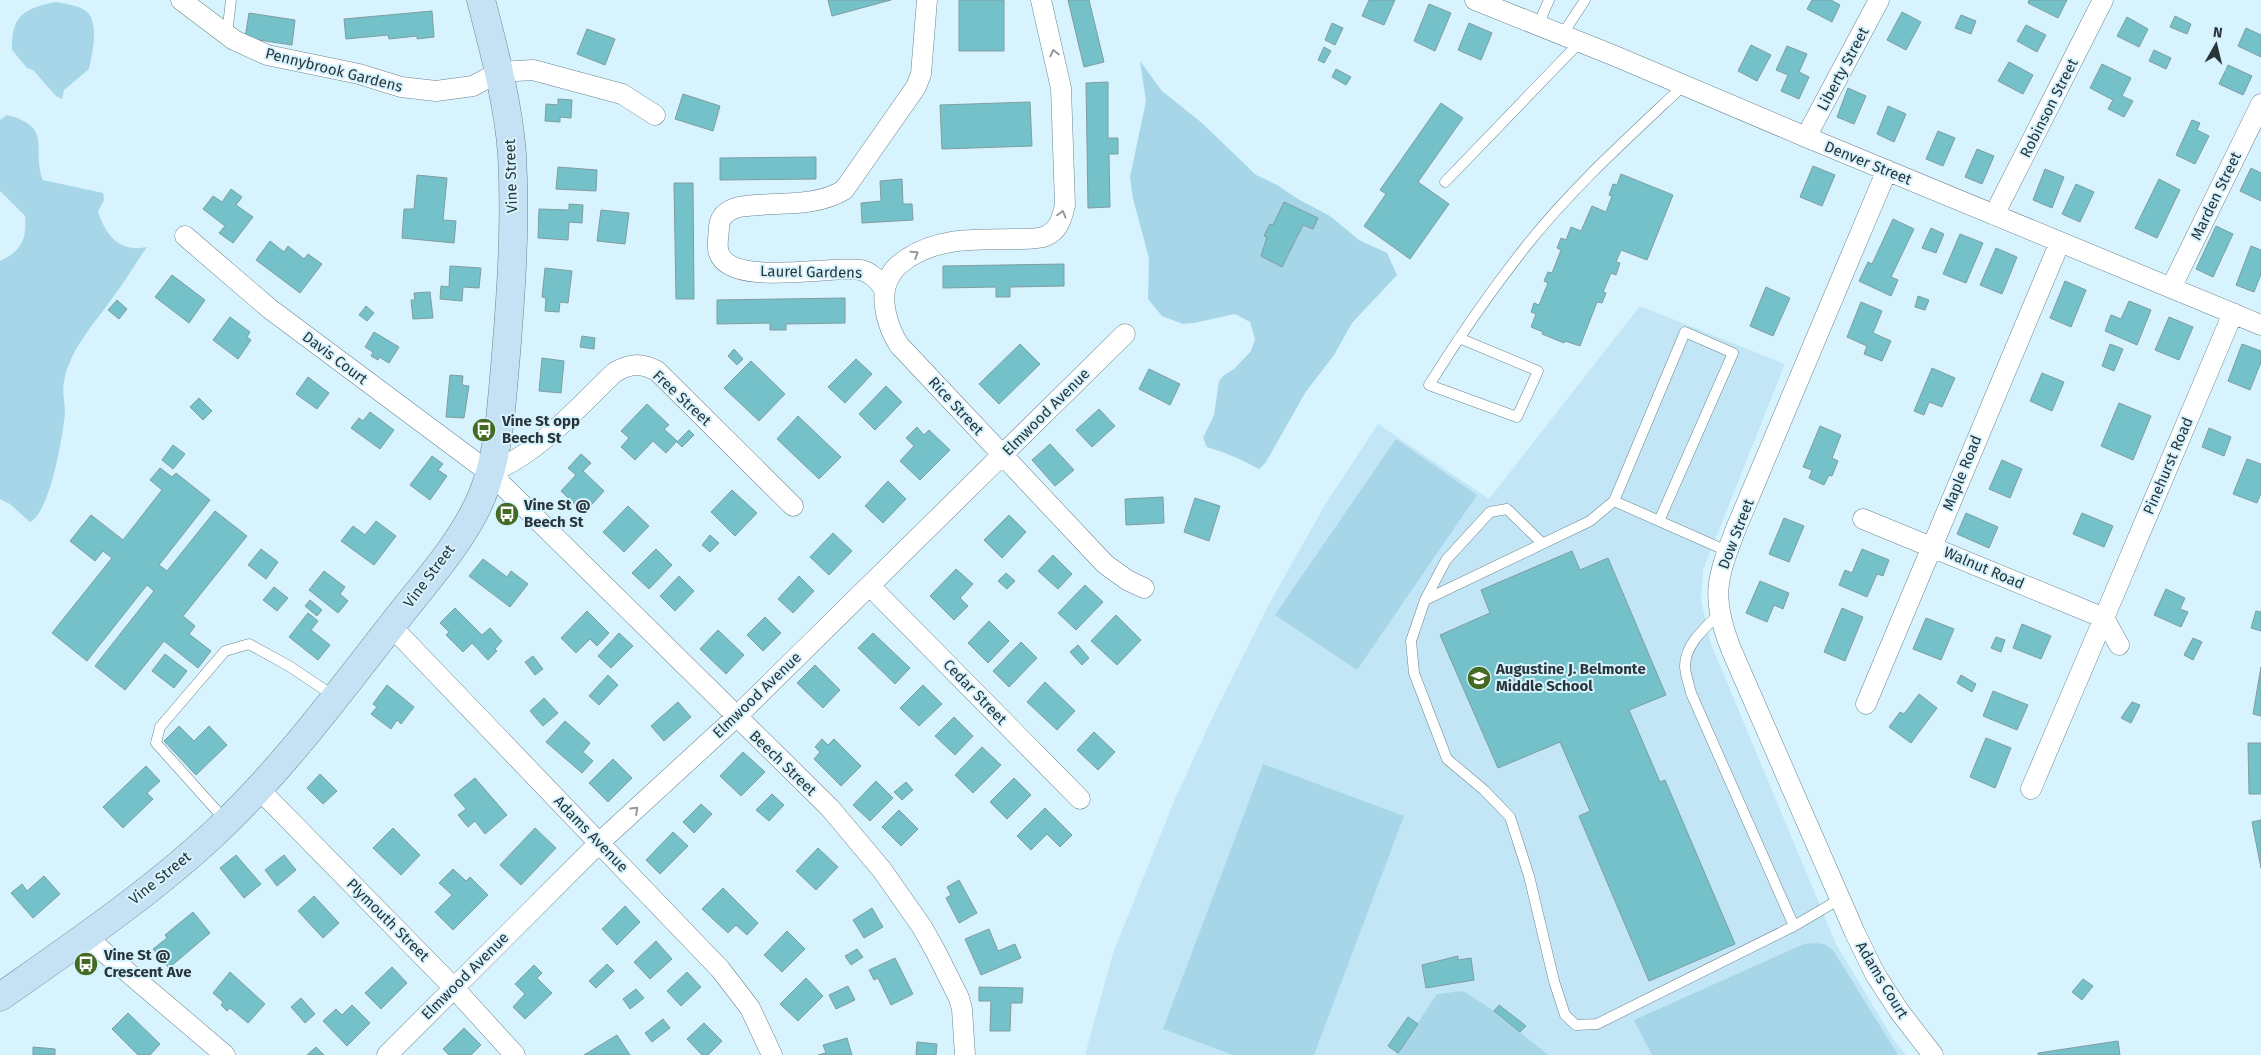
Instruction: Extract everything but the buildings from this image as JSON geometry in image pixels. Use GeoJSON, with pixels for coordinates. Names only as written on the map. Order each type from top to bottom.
{"type":"FeatureCollection","features":[{"type":"Feature","properties":{"kind":"street","name":"Pennybrook Gardens"},"geometry":{"type":"LineString","coordinates":[[180,0],[234,40],[268,55],[359,74],[417,90],[436,91],[473,86],[499,72]]}},
{"type":"Feature","properties":{"kind":"street","name":"Vine Street"},"geometry":{"type":"LineString","coordinates":[[2,1002],[174,867],[226,821],[258,788],[335,697],[446,555],[471,518],[481,499],[490,473],[500,422],[512,270],[512,153],[499,72],[481,0]]}},
{"type":"Feature","properties":{"kind":"street","name":"Laurel Gardens"},"geometry":{"type":"LineString","coordinates":[[884,289],[877,278],[861,270],[811,272],[736,269],[726,263],[719,254],[720,221],[727,211],[738,207],[814,202],[831,198],[844,190],[916,87],[922,67],[927,0]]}},
{"type":"Feature","properties":{"kind":"street"},"geometry":{"type":"LineString","coordinates":[[884,289],[896,265],[927,247],[955,240],[1019,239],[1045,236],[1056,229],[1062,219],[1065,205],[1061,88],[1041,0]]}},
{"type":"Feature","properties":{"kind":"street","name":"Denver Street"},"geometry":{"type":"LineString","coordinates":[[1475,0],[1684,84],[1806,137],[2261,325]]}},
{"type":"Feature","properties":{"kind":"street","name":"Liberty Street"},"geometry":{"type":"LineString","coordinates":[[1806,137],[1879,0]]}},
{"type":"Feature","properties":{"kind":"street","name":"Robinson Street"},"geometry":{"type":"LineString","coordinates":[[1994,215],[2104,0]]}},
{"type":"Feature","properties":{"kind":"street"},"geometry":{"type":"LineString","coordinates":[[499,72],[533,70],[570,79],[622,94],[655,115]]}},
{"type":"Feature","properties":{"kind":"street","name":"Marden Street"},"geometry":{"type":"LineString","coordinates":[[2171,288],[2261,104]]}},
{"type":"Feature","properties":{"kind":"street","name":"Dow Street"},"geometry":{"type":"LineString","coordinates":[[1840,899],[1731,649],[1720,613],[1718,586],[1727,551],[1887,170]]}},
{"type":"Feature","properties":{"kind":"street","name":"Davis Court"},"geometry":{"type":"LineString","coordinates":[[185,236],[270,309],[490,473]]}},
{"type":"Feature","properties":{"kind":"street","name":"Maple Road"},"geometry":{"type":"LineString","coordinates":[[1866,704],[2060,242]]}},
{"type":"Feature","properties":{"kind":"street","name":"Rice Street"},"geometry":{"type":"LineString","coordinates":[[884,289],[891,334],[899,345],[1105,564],[1127,580],[1144,588]]}},
{"type":"Feature","properties":{"kind":"street","name":"Pinehurst Road"},"geometry":{"type":"LineString","coordinates":[[2031,788],[2233,313]]}},
{"type":"Feature","properties":{"kind":"street","name":"Elmwood Avenue"},"geometry":{"type":"LineString","coordinates":[[387,1055],[599,843],[736,717],[1126,334]]}},
{"type":"Feature","properties":{"kind":"street","name":"Free Street"},"geometry":{"type":"LineString","coordinates":[[490,473],[512,464],[548,435],[615,372],[628,365],[643,364],[657,371],[793,506]]}},
{"type":"Feature","properties":{"kind":"street","name":"Beech Street"},"geometry":{"type":"LineString","coordinates":[[490,473],[830,808],[882,870],[922,927],[959,998],[964,1018],[965,1055]]}},
{"type":"Feature","properties":{"kind":"street","name":"Walnut Road"},"geometry":{"type":"LineString","coordinates":[[1863,519],[2104,618]]}},
{"type":"Feature","properties":{"kind":"street","name":"Cedar Street"},"geometry":{"type":"LineString","coordinates":[[870,586],[1080,800]]}},
{"type":"Feature","properties":{"kind":"street"},"geometry":{"type":"LineString","coordinates":[[2104,618],[2119,645]]}},
{"type":"Feature","properties":{"kind":"street","name":"Adams Avenue"},"geometry":{"type":"LineString","coordinates":[[391,626],[697,943],[732,982],[759,1024],[772,1055]]}},
{"type":"Feature","properties":{"kind":"street","name":"Plymouth Street"},"geometry":{"type":"LineString","coordinates":[[258,788],[454,988],[516,1055]]}},
{"type":"Feature","properties":{"kind":"street","name":"Adams Court"},"geometry":{"type":"LineString","coordinates":[[1840,899],[1875,974],[1899,1011],[1933,1055]]}},
{"type":"Feature","properties":{"kind":"street"},"geometry":{"type":"LineString","coordinates":[[85,936],[224,1055]]}},
{"type":"Feature","properties":{"kind":"lane"},"geometry":{"type":"LineString","coordinates":[[228,34],[231,0]]}},
{"type":"Feature","properties":{"kind":"lane"},"geometry":{"type":"LineString","coordinates":[[1538,25],[1549,0]]}},
{"type":"Feature","properties":{"kind":"lane"},"geometry":{"type":"LineString","coordinates":[[1445,182],[1571,39],[1586,0]]}},
{"type":"Feature","properties":{"kind":"lane"},"geometry":{"type":"LineString","coordinates":[[1458,338],[1538,371],[1517,417],[1429,385],[1458,338],[1528,244],[1602,162],[1684,84]]}},
{"type":"Feature","properties":{"kind":"lane"},"geometry":{"type":"LineString","coordinates":[[1425,600],[1590,521],[1614,501],[1685,332],[1733,353],[1660,521]]}},
{"type":"Feature","properties":{"kind":"lane"},"geometry":{"type":"LineString","coordinates":[[1614,501],[1727,551]]}},
{"type":"Feature","properties":{"kind":"lane"},"geometry":{"type":"LineString","coordinates":[[1542,543],[1507,508],[1490,512],[1446,560],[1425,600],[1411,641],[1414,673],[1447,759],[1484,790],[1510,817],[1529,876],[1554,981],[1565,1015],[1576,1026],[1597,1024],[1794,926],[1840,899]]}},
{"type":"Feature","properties":{"kind":"lane"},"geometry":{"type":"LineString","coordinates":[[1720,613],[1699,634],[1689,651],[1685,665],[1691,693],[1794,926]]}},
{"type":"Feature","properties":{"kind":"lane"},"geometry":{"type":"LineString","coordinates":[[226,821],[156,743],[160,727],[225,651],[249,644],[289,666],[335,697]]}},
{"type":"Feature","properties":{"kind":"shaded area"},"geometry":{"type":"Polygon","coordinates":[[[56,2],[75,6],[86,11],[93,23],[94,30],[89,69],[64,90],[62,99],[56,96],[33,70],[27,68],[12,50],[14,29],[22,15],[36,7],[56,2]]]}},
{"type":"Feature","properties":{"kind":"shaded area"},"geometry":{"type":"Polygon","coordinates":[[[1140,61],[1162,91],[1202,123],[1256,175],[1330,216],[1359,240],[1387,253],[1397,275],[1352,323],[1334,355],[1305,393],[1266,462],[1259,469],[1233,456],[1207,447],[1203,438],[1214,415],[1219,381],[1234,369],[1251,351],[1255,339],[1250,322],[1235,314],[1183,324],[1162,316],[1148,299],[1149,258],[1133,199],[1130,177],[1146,101],[1140,61]]]}},
{"type":"Feature","properties":{"kind":"shaded area"},"geometry":{"type":"Polygon","coordinates":[[[7,115],[22,120],[36,132],[43,180],[103,193],[104,200],[98,211],[109,235],[121,245],[137,248],[147,247],[76,349],[71,360],[64,382],[65,413],[62,438],[54,472],[44,504],[37,516],[30,522],[10,504],[0,499],[0,261],[18,248],[22,243],[25,231],[25,216],[0,191],[0,120],[7,115]]]}},
{"type":"Feature","properties":{"kind":"shaded area","name":"Augustine J. Belmonte Middle School"},"geometry":{"type":"Polygon","coordinates":[[[1640,306],[1785,364],[1703,570],[1701,600],[1711,644],[1836,944],[1893,1039],[1906,1055],[1085,1055],[1113,953],[1175,799],[1215,712],[1269,604],[1325,505],[1378,424],[1489,499],[1640,306]]]}},
{"type":"Feature","properties":{"kind":"shaded area"},"geometry":{"type":"Polygon","coordinates":[[[1396,439],[1477,495],[1357,670],[1275,615],[1396,439]]]}},
{"type":"Feature","properties":{"kind":"shaded area"},"geometry":{"type":"Polygon","coordinates":[[[1263,764],[1404,816],[1314,1055],[1233,1055],[1163,1029],[1263,764]]]}},
{"type":"Feature","properties":{"kind":"shaded area"},"geometry":{"type":"Polygon","coordinates":[[[1804,944],[1824,944],[1833,950],[1898,1055],[1652,1055],[1634,1020],[1804,944]]]}},
{"type":"Feature","properties":{"kind":"shaded area"},"geometry":{"type":"Polygon","coordinates":[[[1463,991],[1494,1011],[1548,1055],[1396,1055],[1437,994],[1463,991]]]}},
{"type":"Feature","properties":{"kind":"place","name":"Vine St opp Beech St"},"geometry":{"type":"Point","coordinates":[484,430]}},
{"type":"Feature","properties":{"kind":"place","name":"Vine St @ Beech St"},"geometry":{"type":"Point","coordinates":[507,514]}},
{"type":"Feature","properties":{"kind":"place","name":"Augustine J. Belmonte Middle School"},"geometry":{"type":"Point","coordinates":[1479,678]}},
{"type":"Feature","properties":{"kind":"place","name":"Vine St @ Crescent Ave"},"geometry":{"type":"Point","coordinates":[86,964]}}]}
